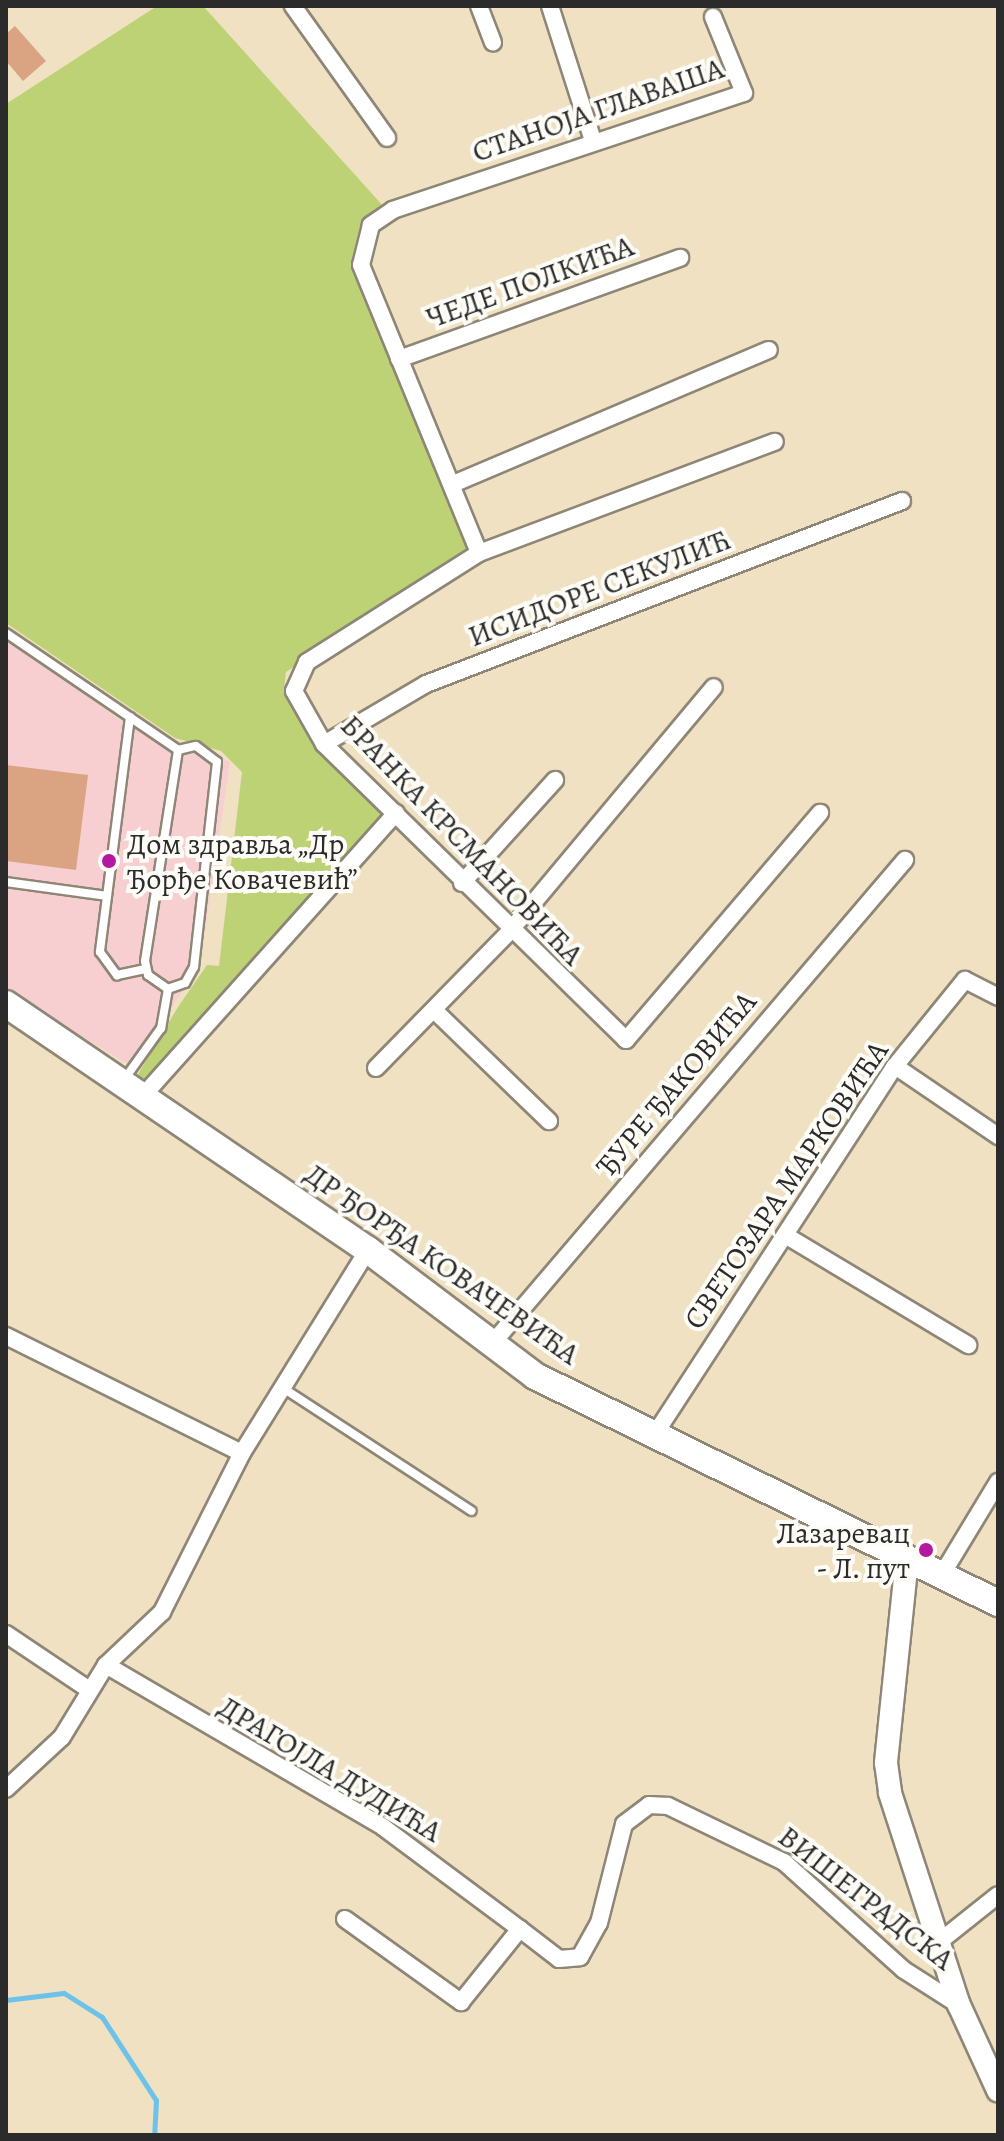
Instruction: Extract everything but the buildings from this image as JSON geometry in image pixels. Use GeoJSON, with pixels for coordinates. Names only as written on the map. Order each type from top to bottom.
{"type":"FeatureCollection","features":[{"type":"Feature","properties":{"kind":"main road","name":"ДР ЂОРЂА КОВАЧЕВИЋА"},"geometry":{"type":"LineString","coordinates":[[6,1004],[368,1250],[535,1376],[998,1603]]}},
{"type":"Feature","properties":{"kind":"street"},"geometry":{"type":"LineString","coordinates":[[293,6],[387,138]]}},
{"type":"Feature","properties":{"kind":"street"},"geometry":{"type":"LineString","coordinates":[[479,6],[493,42]]}},
{"type":"Feature","properties":{"kind":"street"},"geometry":{"type":"LineString","coordinates":[[550,6],[593,141]]}},
{"type":"Feature","properties":{"kind":"street","name":"СТАНОЈА ГЛАВАША"},"geometry":{"type":"LineString","coordinates":[[399,359],[361,265],[371,225],[393,210],[744,93],[713,17]]}},
{"type":"Feature","properties":{"kind":"street","name":"ЧЕДЕ ПОЛКИЋА"},"geometry":{"type":"LineString","coordinates":[[399,359],[680,258]]}},
{"type":"Feature","properties":{"kind":"street"},"geometry":{"type":"LineString","coordinates":[[453,484],[769,350]]}},
{"type":"Feature","properties":{"kind":"street"},"geometry":{"type":"LineString","coordinates":[[399,359],[479,553]]}},
{"type":"Feature","properties":{"kind":"street","name":"БРАНКА КРСМАНОВИЋА"},"geometry":{"type":"LineString","coordinates":[[775,442],[479,553],[296,674],[294,691],[324,744],[396,813],[509,932],[626,1040],[820,813]]}},
{"type":"Feature","properties":{"kind":"street","name":"ИСИДОРЕ СЕКУЛИЋ"},"geometry":{"type":"LineString","coordinates":[[324,744],[426,684],[902,501]]}},
{"type":"Feature","properties":{"kind":"street"},"geometry":{"type":"LineString","coordinates":[[376,1068],[509,932],[714,687]]}},
{"type":"Feature","properties":{"kind":"street"},"geometry":{"type":"LineString","coordinates":[[462,883],[555,780]]}},
{"type":"Feature","properties":{"kind":"street"},"geometry":{"type":"LineString","coordinates":[[132,1090],[396,813]]}},
{"type":"Feature","properties":{"kind":"street","name":"ЂУРЕ ЂАКОВИЋА"},"geometry":{"type":"LineString","coordinates":[[491,1345],[905,860]]}},
{"type":"Feature","properties":{"kind":"street","name":"СВЕТОЗАРА МАРКОВИЋА"},"geometry":{"type":"LineString","coordinates":[[655,1434],[895,1066],[959,986],[975,980],[998,997]]}},
{"type":"Feature","properties":{"kind":"street"},"geometry":{"type":"LineString","coordinates":[[434,1010],[549,1121]]}},
{"type":"Feature","properties":{"kind":"street"},"geometry":{"type":"LineString","coordinates":[[895,1066],[998,1136]]}},
{"type":"Feature","properties":{"kind":"street"},"geometry":{"type":"LineString","coordinates":[[785,1235],[968,1345]]}},
{"type":"Feature","properties":{"kind":"street"},"geometry":{"type":"LineString","coordinates":[[6,1789],[62,1737],[88,1689],[106,1665],[162,1612],[184,1578],[242,1453],[368,1250]]}},
{"type":"Feature","properties":{"kind":"street"},"geometry":{"type":"LineString","coordinates":[[6,1336],[242,1453]]}},
{"type":"Feature","properties":{"kind":"street"},"geometry":{"type":"LineString","coordinates":[[941,1576],[998,1482]]}},
{"type":"Feature","properties":{"kind":"street"},"geometry":{"type":"LineString","coordinates":[[907,1559],[886,1763],[959,2005],[998,2090]]}},
{"type":"Feature","properties":{"kind":"street"},"geometry":{"type":"LineString","coordinates":[[6,1634],[88,1689]]}},
{"type":"Feature","properties":{"kind":"street","name":"ДРАГОЈЛА ДУДИЋА"},"geometry":{"type":"LineString","coordinates":[[106,1665],[383,1827],[520,1929]]}},
{"type":"Feature","properties":{"kind":"street","name":"ВИШЕГРАДСКА"},"geometry":{"type":"LineString","coordinates":[[520,1929],[559,1959],[580,1957],[599,1923],[624,1824],[649,1805],[668,1806],[784,1862],[904,1970],[959,2005]]}},
{"type":"Feature","properties":{"kind":"street"},"geometry":{"type":"LineString","coordinates":[[939,1942],[998,1895]]}},
{"type":"Feature","properties":{"kind":"street"},"geometry":{"type":"LineString","coordinates":[[345,1919],[461,2002],[520,1929]]}},
{"type":"Feature","properties":{"kind":"lane"},"geometry":{"type":"LineString","coordinates":[[6,633],[178,750],[205,750],[219,770],[194,967],[185,983],[168,989]]}},
{"type":"Feature","properties":{"kind":"lane"},"geometry":{"type":"LineString","coordinates":[[130,717],[107,896],[102,962],[126,977],[145,969]]}},
{"type":"Feature","properties":{"kind":"lane"},"geometry":{"type":"LineString","coordinates":[[145,969],[178,750]]}},
{"type":"Feature","properties":{"kind":"lane"},"geometry":{"type":"LineString","coordinates":[[6,882],[107,896]]}},
{"type":"Feature","properties":{"kind":"lane"},"geometry":{"type":"LineString","coordinates":[[145,969],[168,989]]}},
{"type":"Feature","properties":{"kind":"lane"},"geometry":{"type":"LineString","coordinates":[[132,1090],[161,1028],[168,989]]}},
{"type":"Feature","properties":{"kind":"lane"},"geometry":{"type":"LineString","coordinates":[[282,1387],[472,1511]]}},
{"type":"Feature","properties":{"kind":"shaded area","name":"Дом здравља „Др Ђорђе Ковачевић”"},"geometry":{"type":"Polygon","coordinates":[[[6,639],[123,722],[230,762],[205,931],[188,983],[138,1059],[126,1063],[6,990],[6,639]]]}},
{"type":"Feature","properties":{"kind":"green space"},"geometry":{"type":"Polygon","coordinates":[[[157,6],[203,6],[384,207],[361,222],[351,263],[470,551],[286,672],[284,689],[315,742],[387,811],[142,1087],[134,1081],[178,1007],[207,965],[219,966],[242,772],[221,751],[175,738],[6,623],[6,104],[157,6]]]}},
{"type":"Feature","properties":{"kind":"waterway"},"geometry":{"type":"LineString","coordinates":[[6,2000],[64,1993],[102,2017],[156,2100],[154,2135]]}},
{"type":"Feature","properties":{"kind":"place","name":"Дом здравља „Др Ђорђе Ковачевић”"},"geometry":{"type":"Point","coordinates":[109,861]}},
{"type":"Feature","properties":{"kind":"place","name":"Лазаревац - Л. пут"},"geometry":{"type":"Point","coordinates":[926,1550]}}]}
